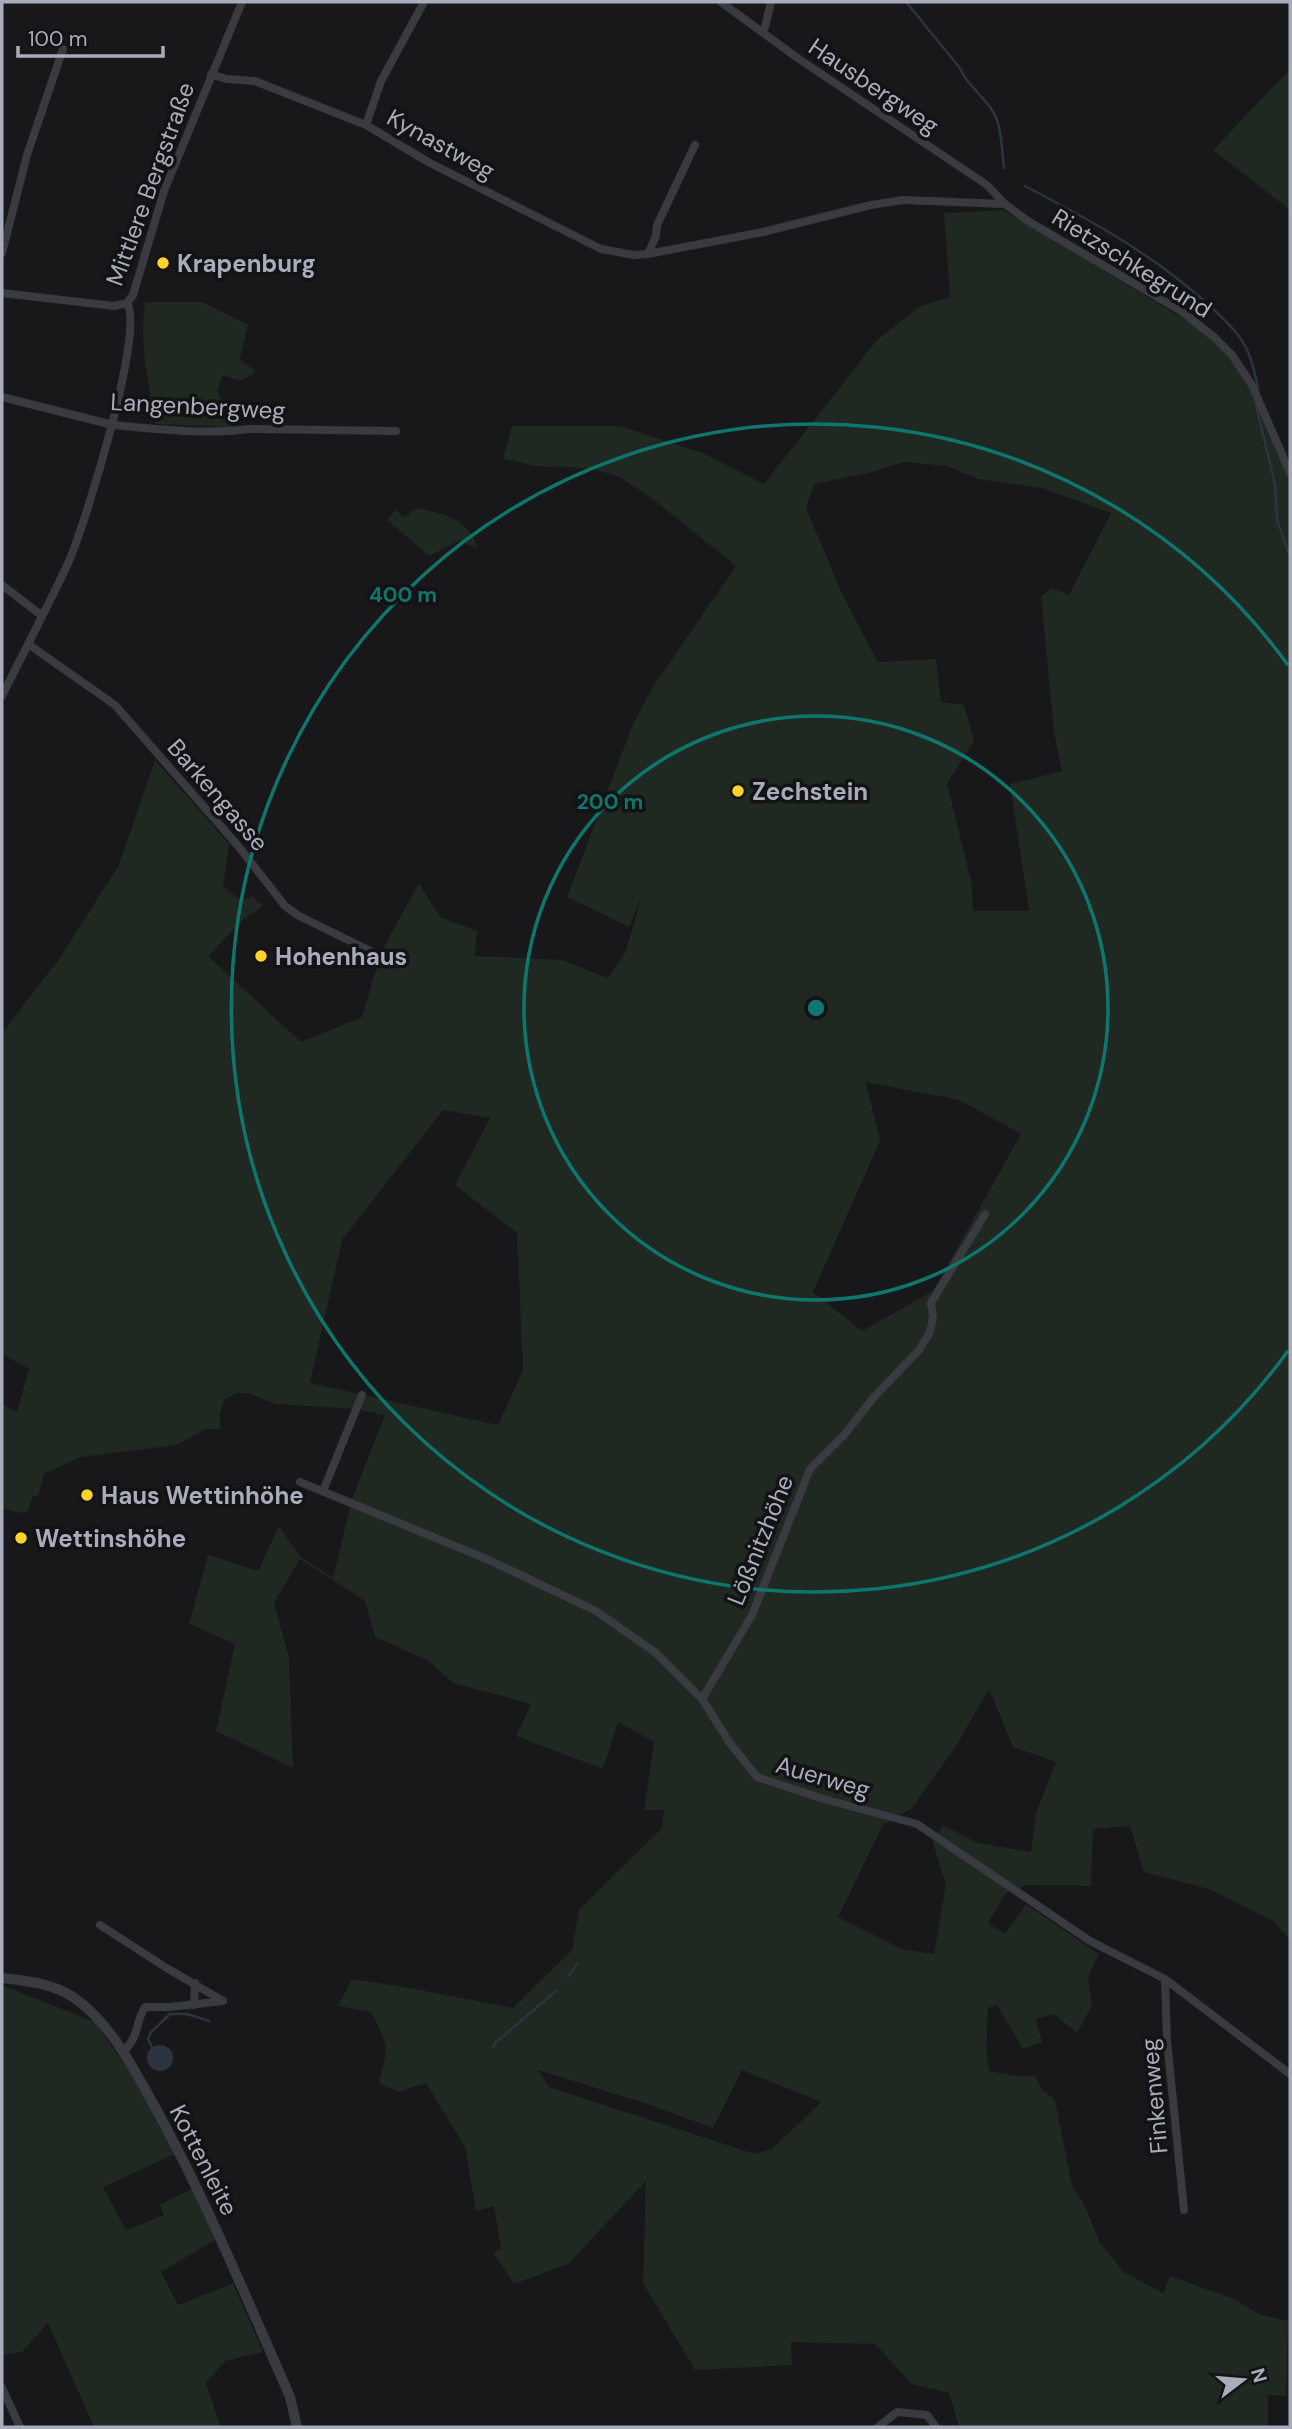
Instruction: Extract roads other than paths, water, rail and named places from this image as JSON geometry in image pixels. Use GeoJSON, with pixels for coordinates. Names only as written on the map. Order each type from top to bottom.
{"type":"FeatureCollection","features":[{"type":"Feature","properties":{"kind":"street","name":"Mittlere Bergstraße"},"geometry":{"type":"LineString","coordinates":[[2,696],[70,559],[113,425],[132,319],[127,303],[133,295],[164,191],[242,2]]}},
{"type":"Feature","properties":{"kind":"street"},"geometry":{"type":"LineString","coordinates":[[366,125],[381,81],[424,2]]}},
{"type":"Feature","properties":{"kind":"street","name":"Hausbergweg"},"geometry":{"type":"LineString","coordinates":[[720,2],[799,59],[987,185],[1005,204]]}},
{"type":"Feature","properties":{"kind":"street"},"geometry":{"type":"LineString","coordinates":[[762,31],[771,2]]}},
{"type":"Feature","properties":{"kind":"street"},"geometry":{"type":"LineString","coordinates":[[2,253],[27,155],[63,49]]}},
{"type":"Feature","properties":{"kind":"street","name":"Kynastweg"},"geometry":{"type":"LineString","coordinates":[[211,74],[226,79],[255,80],[366,125],[430,163],[601,249],[634,255],[763,232],[871,205],[904,200],[1005,204]]}},
{"type":"Feature","properties":{"kind":"street"},"geometry":{"type":"LineString","coordinates":[[648,254],[656,236],[657,225],[695,145]]}},
{"type":"Feature","properties":{"kind":"street","name":"Rietzschkegrund"},"geometry":{"type":"LineString","coordinates":[[1005,204],[1028,221],[1181,311],[1214,337],[1232,355],[1252,385],[1290,473]]}},
{"type":"Feature","properties":{"kind":"street"},"geometry":{"type":"LineString","coordinates":[[2,293],[114,306],[127,303]]}},
{"type":"Feature","properties":{"kind":"street","name":"Langenbergweg"},"geometry":{"type":"LineString","coordinates":[[2,397],[113,425],[229,432],[250,429],[396,431]]}},
{"type":"Feature","properties":{"kind":"street"},"geometry":{"type":"LineString","coordinates":[[2,585],[41,615]]}},
{"type":"Feature","properties":{"kind":"street","name":"Barkengasse"},"geometry":{"type":"LineString","coordinates":[[27,644],[115,705],[239,847],[285,906],[299,916],[387,959]]}},
{"type":"Feature","properties":{"kind":"street","name":"Lößnitzhöhe"},"geometry":{"type":"LineString","coordinates":[[702,1699],[752,1615],[810,1469],[844,1435],[874,1397],[919,1350],[930,1332],[933,1317],[931,1303],[985,1214]]}},
{"type":"Feature","properties":{"kind":"street"},"geometry":{"type":"LineString","coordinates":[[323,1491],[362,1395]]}},
{"type":"Feature","properties":{"kind":"street","name":"Auerweg"},"geometry":{"type":"LineString","coordinates":[[300,1482],[489,1560],[596,1611],[656,1653],[702,1699],[730,1743],[757,1777],[827,1800],[917,1824],[1090,1941],[1165,1979],[1290,2074]]}},
{"type":"Feature","properties":{"kind":"street"},"geometry":{"type":"LineString","coordinates":[[100,1925],[223,2001],[145,2007],[139,2019],[134,2042],[124,2052]]}},
{"type":"Feature","properties":{"kind":"street","name":"Kottenleite"},"geometry":{"type":"LineString","coordinates":[[2,1978],[36,1982],[71,1996],[92,2012],[124,2052],[198,2191],[289,2397],[297,2427]]}},
{"type":"Feature","properties":{"kind":"street","name":"Finkenweg"},"geometry":{"type":"LineString","coordinates":[[1165,1979],[1167,2040],[1184,2210]]}},
{"type":"Feature","properties":{"kind":"street"},"geometry":{"type":"LineString","coordinates":[[194,2005],[195,1983]]}},
{"type":"Feature","properties":{"kind":"street"},"geometry":{"type":"LineString","coordinates":[[2,2388],[20,2427]]}},
{"type":"Feature","properties":{"kind":"street"},"geometry":{"type":"LineString","coordinates":[[878,2427],[897,2412],[927,2415],[936,2427]]}},
{"type":"Feature","properties":{"kind":"water"},"geometry":{"type":"Polygon","coordinates":[[[160,2045],[169,2049],[173,2058],[169,2067],[160,2071],[151,2067],[147,2058],[151,2049],[160,2045]]]}},
{"type":"Feature","properties":{"kind":"waterway"},"geometry":{"type":"LineString","coordinates":[[906,2],[995,115],[1004,168]]}},
{"type":"Feature","properties":{"kind":"waterway"},"geometry":{"type":"LineString","coordinates":[[1025,186],[1139,251],[1202,299],[1227,322],[1244,344],[1252,362],[1258,388]]}},
{"type":"Feature","properties":{"kind":"waterway"},"geometry":{"type":"LineString","coordinates":[[1256,405],[1275,484],[1277,520],[1290,557]]}},
{"type":"Feature","properties":{"kind":"waterway"},"geometry":{"type":"LineString","coordinates":[[568,1976],[577,1964]]}},
{"type":"Feature","properties":{"kind":"waterway"},"geometry":{"type":"LineString","coordinates":[[493,2048],[495,2043],[556,1991]]}},
{"type":"Feature","properties":{"kind":"waterway"},"geometry":{"type":"LineString","coordinates":[[152,2047],[148,2039],[151,2032],[170,2014],[187,2014],[209,2021]]}},
{"type":"Feature","properties":{"kind":"place","name":"Krapenburg"},"geometry":{"type":"Point","coordinates":[163,263]}},
{"type":"Feature","properties":{"kind":"place","name":"Zechstein"},"geometry":{"type":"Point","coordinates":[738,791]}},
{"type":"Feature","properties":{"kind":"place","name":"Hohenhaus"},"geometry":{"type":"Point","coordinates":[261,956]}},
{"type":"Feature","properties":{"kind":"place","name":"Haus Wettinhöhe"},"geometry":{"type":"Point","coordinates":[87,1495]}},
{"type":"Feature","properties":{"kind":"place","name":"Wettinshöhe"},"geometry":{"type":"Point","coordinates":[21,1538]}}]}
